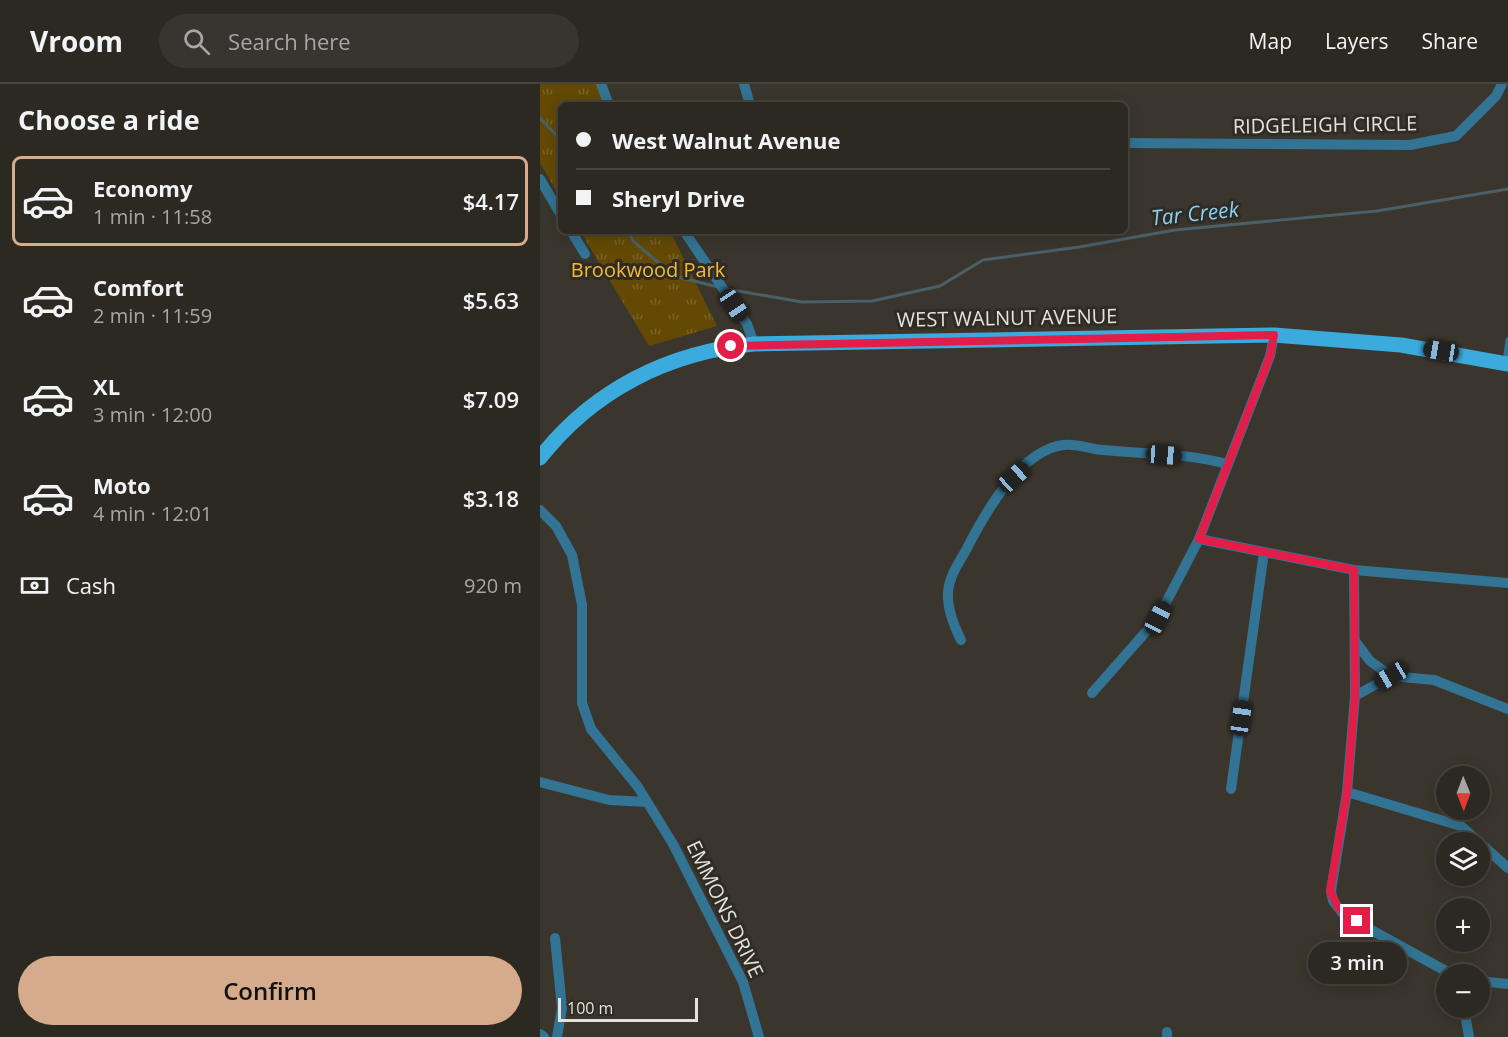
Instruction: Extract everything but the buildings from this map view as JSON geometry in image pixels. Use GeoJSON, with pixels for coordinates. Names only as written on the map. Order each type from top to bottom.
{"type":"FeatureCollection","features":[{"type":"Feature","properties":{"kind":"main road","name":"WEST WALNUT AVENUE"},"geometry":{"type":"LineString","coordinates":[[540,458],[581,414],[643,373],[701,352],[754,344],[1274,335],[1401,345],[1506,364]]}},
{"type":"Feature","properties":{"kind":"street"},"geometry":{"type":"LineString","coordinates":[[601,84],[608,102]]}},
{"type":"Feature","properties":{"kind":"street"},"geometry":{"type":"LineString","coordinates":[[744,84],[749,102]]}},
{"type":"Feature","properties":{"kind":"street","name":"RIDGELEIGH CIRCLE"},"geometry":{"type":"LineString","coordinates":[[1128,143],[1410,145],[1456,136],[1496,96],[1502,84]]}},
{"type":"Feature","properties":{"kind":"street"},"geometry":{"type":"LineString","coordinates":[[540,179],[558,209]]}},
{"type":"Feature","properties":{"kind":"street"},"geometry":{"type":"LineString","coordinates":[[573,234],[585,254]]}},
{"type":"Feature","properties":{"kind":"street"},"geometry":{"type":"LineString","coordinates":[[686,234],[747,324],[754,344]]}},
{"type":"Feature","properties":{"kind":"street"},"geometry":{"type":"LineString","coordinates":[[1092,693],[1158,618],[1199,539],[1270,356],[1274,335]]}},
{"type":"Feature","properties":{"kind":"street"},"geometry":{"type":"LineString","coordinates":[[961,640],[949,606],[948,591],[953,573],[982,516],[1004,486],[1047,450],[1062,445],[1079,444],[1099,450],[1206,458],[1227,464]]}},
{"type":"Feature","properties":{"kind":"street","name":"EMMONS DRIVE"},"geometry":{"type":"LineString","coordinates":[[540,510],[556,525],[572,555],[582,605],[582,703],[591,729],[638,787],[673,844],[743,982],[759,1037]]}},
{"type":"Feature","properties":{"kind":"street"},"geometry":{"type":"LineString","coordinates":[[1199,539],[1354,570],[1508,583]]}},
{"type":"Feature","properties":{"kind":"street"},"geometry":{"type":"LineString","coordinates":[[1232,789],[1264,552]]}},
{"type":"Feature","properties":{"kind":"street"},"geometry":{"type":"LineString","coordinates":[[1354,570],[1355,696],[1347,792],[1330,891],[1339,909],[1387,941],[1436,966]]}},
{"type":"Feature","properties":{"kind":"street"},"geometry":{"type":"LineString","coordinates":[[1355,641],[1370,661],[1391,676],[1434,680],[1508,709]]}},
{"type":"Feature","properties":{"kind":"street"},"geometry":{"type":"LineString","coordinates":[[1355,696],[1391,676]]}},
{"type":"Feature","properties":{"kind":"street"},"geometry":{"type":"LineString","coordinates":[[540,782],[609,800],[647,802]]}},
{"type":"Feature","properties":{"kind":"street"},"geometry":{"type":"LineString","coordinates":[[1347,792],[1461,826],[1508,868]]}},
{"type":"Feature","properties":{"kind":"street"},"geometry":{"type":"LineString","coordinates":[[555,938],[562,1008],[556,1037]]}},
{"type":"Feature","properties":{"kind":"street"},"geometry":{"type":"LineString","coordinates":[[1490,982],[1508,984]]}},
{"type":"Feature","properties":{"kind":"street"},"geometry":{"type":"LineString","coordinates":[[1466,1018],[1469,1037]]}},
{"type":"Feature","properties":{"kind":"street"},"geometry":{"type":"LineString","coordinates":[[540,1034],[544,1037]]}},
{"type":"Feature","properties":{"kind":"lane"},"geometry":{"type":"LineString","coordinates":[[1506,364],[1508,340]]}},
{"type":"Feature","properties":{"kind":"green space"},"geometry":{"type":"Polygon","coordinates":[[[540,84],[598,84],[607,102],[558,102],[558,194],[540,163],[540,84]]]}},
{"type":"Feature","properties":{"kind":"green space","name":"Brookwood Park"},"geometry":{"type":"Polygon","coordinates":[[[582,234],[671,234],[717,326],[649,346],[582,234]]]}},
{"type":"Feature","properties":{"kind":"waterway","name":"Tar Creek"},"geometry":{"type":"LineString","coordinates":[[540,118],[558,137]]}},
{"type":"Feature","properties":{"kind":"waterway","name":"Tar Creek"},"geometry":{"type":"LineString","coordinates":[[727,289],[802,302],[872,301],[940,286],[983,260],[1079,247],[1175,230],[1377,211],[1508,189]]}},
{"type":"Feature","properties":{"kind":"waterway","name":"Tar Creek"},"geometry":{"type":"LineString","coordinates":[[630,234],[633,241],[674,276],[718,287]]}},
{"type":"Feature","properties":{"kind":"route"},"geometry":{"type":"LineString","coordinates":[[731,346],[1167,335],[1274,335],[1270,356],[1199,539],[1354,570],[1355,696],[1347,792],[1330,891],[1333,901],[1344,915],[1357,921]]}}]}
